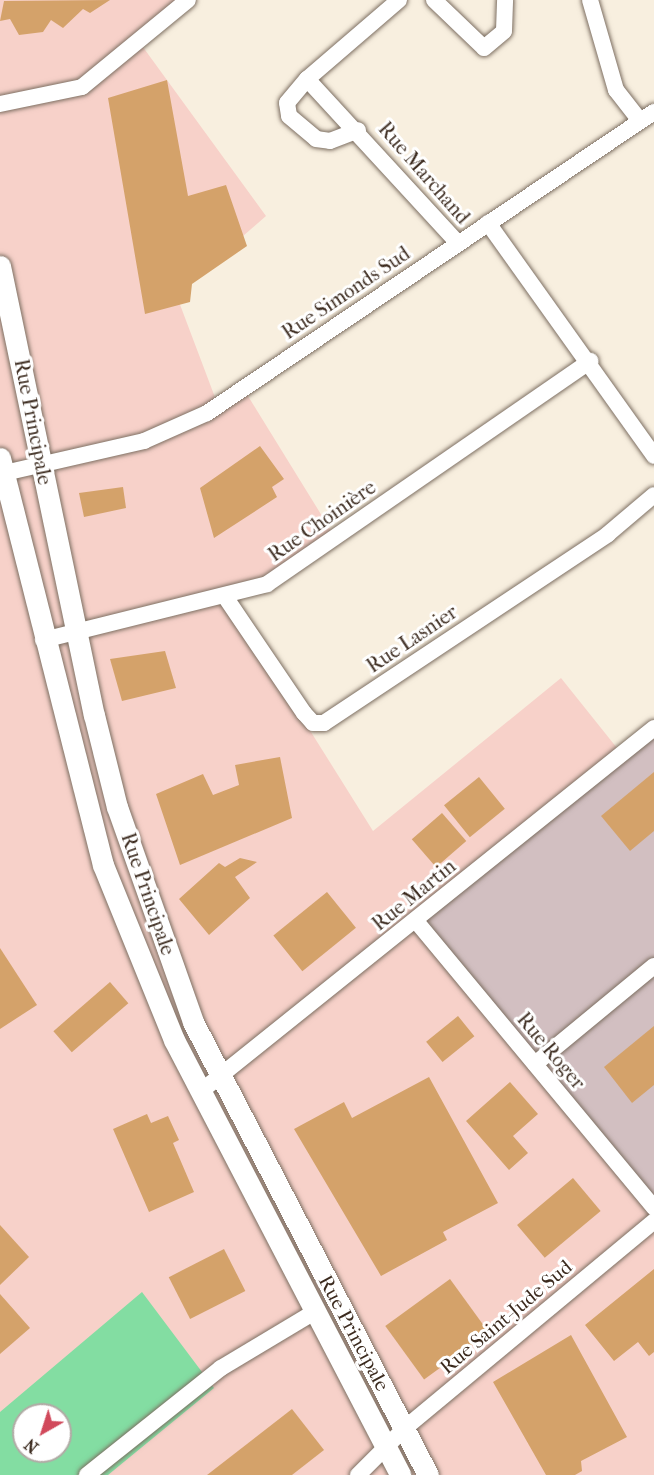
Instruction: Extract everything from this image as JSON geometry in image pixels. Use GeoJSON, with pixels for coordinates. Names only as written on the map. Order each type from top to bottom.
{"type":"FeatureCollection","features":[{"type":"Feature","properties":{"kind":"main road","name":"Rue Principale"},"geometry":{"type":"LineString","coordinates":[[0,266],[42,465],[73,632],[117,807],[193,1022],[428,1475]]}},
{"type":"Feature","properties":{"kind":"main road","name":"Rue Principale"},"geometry":{"type":"LineString","coordinates":[[1,469],[103,864],[200,1092],[400,1475]]}},
{"type":"Feature","properties":{"kind":"street"},"geometry":{"type":"LineString","coordinates":[[0,104],[82,87],[189,0]]}},
{"type":"Feature","properties":{"kind":"street","name":"Rue Marchand"},"geometry":{"type":"LineString","coordinates":[[358,130],[330,141],[316,139],[289,116],[287,103],[307,79],[399,0]]}},
{"type":"Feature","properties":{"kind":"street"},"geometry":{"type":"LineString","coordinates":[[434,0],[484,48],[504,31],[505,0]]}},
{"type":"Feature","properties":{"kind":"street"},"geometry":{"type":"LineString","coordinates":[[590,0],[616,90],[647,116]]}},
{"type":"Feature","properties":{"kind":"street","name":"Rue Marchand"},"geometry":{"type":"LineString","coordinates":[[307,79],[358,130],[458,243]]}},
{"type":"Feature","properties":{"kind":"street","name":"Rue Simonds Sud"},"geometry":{"type":"LineString","coordinates":[[1,469],[42,465],[144,441],[207,413],[647,116]]}},
{"type":"Feature","properties":{"kind":"street"},"geometry":{"type":"LineString","coordinates":[[488,223],[590,361],[654,456]]}},
{"type":"Feature","properties":{"kind":"street","name":"Rue Choinière"},"geometry":{"type":"LineString","coordinates":[[44,640],[226,598],[267,584],[590,361]]}},
{"type":"Feature","properties":{"kind":"street","name":"Rue Lasnier"},"geometry":{"type":"LineString","coordinates":[[226,598],[304,713],[313,723],[324,723],[608,534],[654,495]]}},
{"type":"Feature","properties":{"kind":"street","name":"Rue Martin"},"geometry":{"type":"LineString","coordinates":[[200,1092],[222,1078],[654,728]]}},
{"type":"Feature","properties":{"kind":"street","name":"Rue Roger"},"geometry":{"type":"LineString","coordinates":[[416,921],[654,1208]]}},
{"type":"Feature","properties":{"kind":"street"},"geometry":{"type":"LineString","coordinates":[[535,1064],[654,966]]}},
{"type":"Feature","properties":{"kind":"street","name":"Rue Saint-Jude Sud"},"geometry":{"type":"LineString","coordinates":[[358,1475],[405,1428],[654,1221]]}},
{"type":"Feature","properties":{"kind":"street"},"geometry":{"type":"LineString","coordinates":[[87,1475],[222,1368],[313,1312]]}},
{"type":"Feature","properties":{"kind":"shaded area"},"geometry":{"type":"Polygon","coordinates":[[[0,0],[188,0],[140,43],[266,216],[176,294],[216,400],[243,388],[335,537],[227,598],[373,831],[561,678],[625,758],[654,1208],[654,1475],[0,1475],[0,0]]]}},
{"type":"Feature","properties":{"kind":"shaded area"},"geometry":{"type":"Polygon","coordinates":[[[654,736],[654,1203],[424,920],[654,736]]]}},
{"type":"Feature","properties":{"kind":"green space"},"geometry":{"type":"Polygon","coordinates":[[[142,1292],[214,1388],[108,1475],[0,1475],[0,1412],[142,1292]]]}},
{"type":"Feature","properties":{"kind":"building"},"geometry":{"type":"Polygon","coordinates":[[[110,0],[90,13],[83,9],[63,28],[51,20],[43,32],[19,35],[10,19],[0,21],[4,1],[110,0]]]}},
{"type":"Feature","properties":{"kind":"building"},"geometry":{"type":"Polygon","coordinates":[[[167,80],[188,196],[226,185],[247,246],[192,284],[190,302],[145,314],[108,98],[167,80]]]}},
{"type":"Feature","properties":{"kind":"building"},"geometry":{"type":"Polygon","coordinates":[[[260,446],[284,479],[272,487],[277,497],[214,538],[200,488],[260,446]]]}},
{"type":"Feature","properties":{"kind":"building"},"geometry":{"type":"Polygon","coordinates":[[[123,487],[126,508],[84,517],[79,493],[123,487]]]}},
{"type":"Feature","properties":{"kind":"building"},"geometry":{"type":"Polygon","coordinates":[[[165,651],[176,688],[122,701],[110,659],[165,651]]]}},
{"type":"Feature","properties":{"kind":"building"},"geometry":{"type":"Polygon","coordinates":[[[280,757],[292,818],[180,865],[156,794],[203,774],[213,795],[239,785],[235,765],[280,757]]]}},
{"type":"Feature","properties":{"kind":"building"},"geometry":{"type":"Polygon","coordinates":[[[654,772],[654,831],[630,851],[601,816],[654,772]]]}},
{"type":"Feature","properties":{"kind":"building"},"geometry":{"type":"Polygon","coordinates":[[[479,777],[505,809],[470,837],[444,805],[479,777]]]}},
{"type":"Feature","properties":{"kind":"building"},"geometry":{"type":"Polygon","coordinates":[[[442,813],[466,841],[436,867],[412,839],[442,813]]]}},
{"type":"Feature","properties":{"kind":"building"},"geometry":{"type":"Polygon","coordinates":[[[240,858],[257,862],[235,877],[250,898],[209,935],[179,899],[219,863],[225,867],[240,858]]]}},
{"type":"Feature","properties":{"kind":"building"},"geometry":{"type":"Polygon","coordinates":[[[327,892],[356,928],[302,971],[273,935],[327,892]]]}},
{"type":"Feature","properties":{"kind":"building"},"geometry":{"type":"Polygon","coordinates":[[[0,948],[37,1005],[0,1029],[0,948]]]}},
{"type":"Feature","properties":{"kind":"building"},"geometry":{"type":"Polygon","coordinates":[[[110,982],[128,1003],[72,1052],[53,1031],[110,982]]]}},
{"type":"Feature","properties":{"kind":"building"},"geometry":{"type":"Polygon","coordinates":[[[458,1016],[474,1036],[442,1062],[426,1042],[458,1016]]]}},
{"type":"Feature","properties":{"kind":"building"},"geometry":{"type":"Polygon","coordinates":[[[654,1026],[654,1085],[632,1103],[604,1067],[654,1026]]]}},
{"type":"Feature","properties":{"kind":"building"},"geometry":{"type":"Polygon","coordinates":[[[429,1077],[498,1203],[443,1232],[447,1240],[381,1276],[294,1129],[344,1102],[352,1118],[429,1077]]]}},
{"type":"Feature","properties":{"kind":"building"},"geometry":{"type":"Polygon","coordinates":[[[510,1082],[538,1114],[513,1136],[528,1153],[509,1170],[466,1121],[510,1082]]]}},
{"type":"Feature","properties":{"kind":"building"},"geometry":{"type":"Polygon","coordinates":[[[147,1114],[151,1123],[168,1116],[179,1140],[173,1143],[194,1192],[149,1212],[113,1129],[147,1114]]]}},
{"type":"Feature","properties":{"kind":"building"},"geometry":{"type":"Polygon","coordinates":[[[573,1178],[601,1211],[545,1258],[517,1225],[573,1178]]]}},
{"type":"Feature","properties":{"kind":"building"},"geometry":{"type":"Polygon","coordinates":[[[0,1225],[29,1257],[0,1285],[0,1225]]]}},
{"type":"Feature","properties":{"kind":"building"},"geometry":{"type":"Polygon","coordinates":[[[224,1249],[245,1291],[190,1319],[169,1277],[224,1249]]]}},
{"type":"Feature","properties":{"kind":"building"},"geometry":{"type":"Polygon","coordinates":[[[654,1269],[654,1352],[649,1356],[638,1342],[614,1361],[585,1325],[654,1269]]]}},
{"type":"Feature","properties":{"kind":"building"},"geometry":{"type":"Polygon","coordinates":[[[450,1279],[489,1332],[424,1379],[385,1326],[450,1279]]]}},
{"type":"Feature","properties":{"kind":"building"},"geometry":{"type":"Polygon","coordinates":[[[0,1294],[30,1328],[0,1354],[0,1294]]]}},
{"type":"Feature","properties":{"kind":"building"},"geometry":{"type":"Polygon","coordinates":[[[571,1335],[627,1437],[581,1461],[582,1471],[575,1475],[546,1475],[493,1382],[571,1335]]]}},
{"type":"Feature","properties":{"kind":"building"},"geometry":{"type":"Polygon","coordinates":[[[292,1409],[324,1450],[292,1475],[207,1475],[292,1409]]]}}]}
